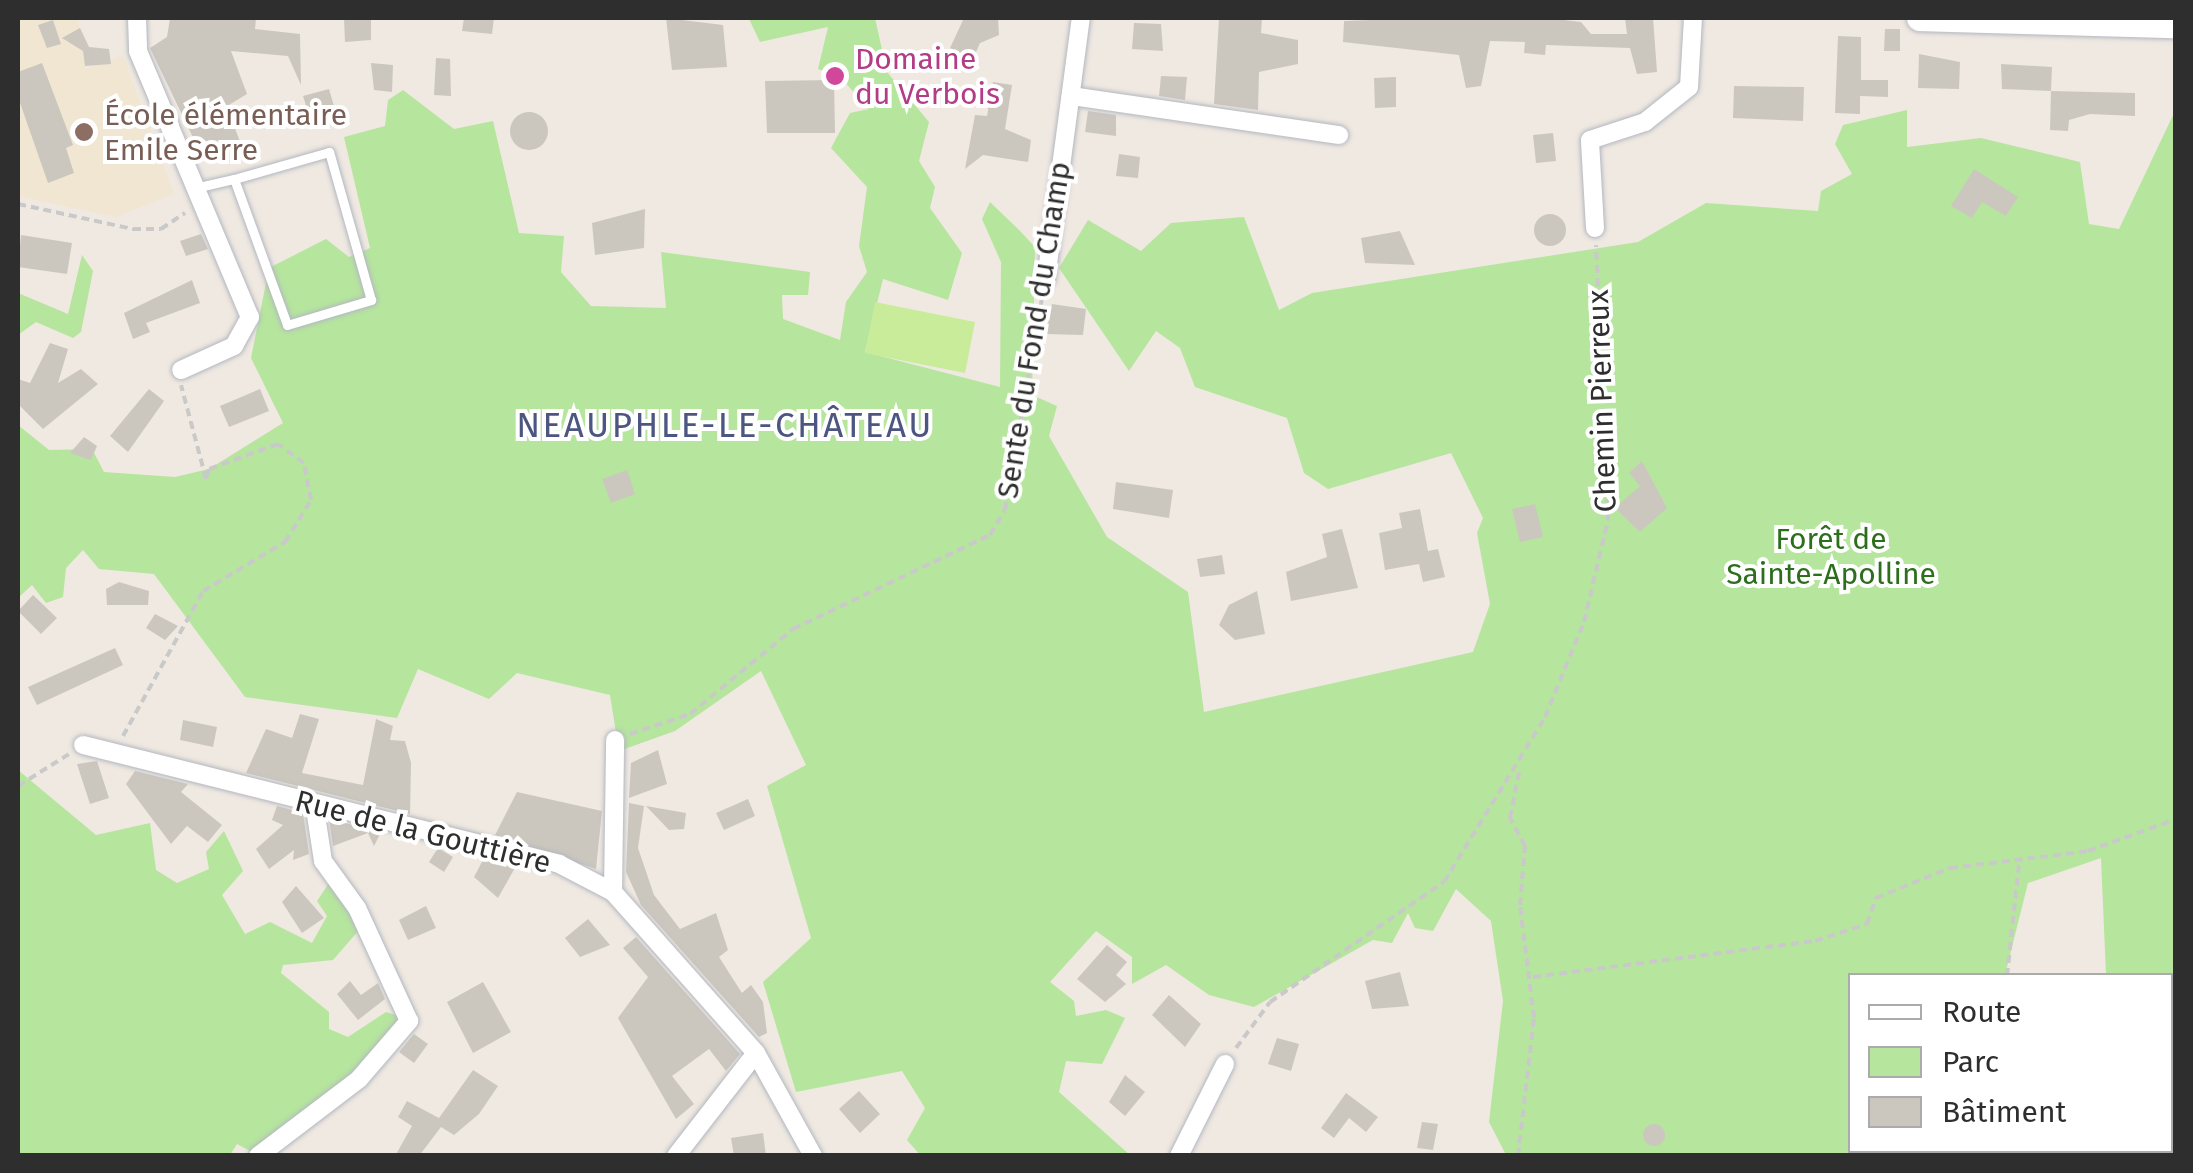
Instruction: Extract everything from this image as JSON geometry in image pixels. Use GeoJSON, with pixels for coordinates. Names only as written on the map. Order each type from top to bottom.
{"type":"FeatureCollection","features":[{"type":"Feature","properties":{"kind":"main road"},"geometry":{"type":"LineString","coordinates":[[1919,18],[2174,27]]}},
{"type":"Feature","properties":{"kind":"street"},"geometry":{"type":"LineString","coordinates":[[138,18],[138,52],[250,316],[234,346],[181,370]]}},
{"type":"Feature","properties":{"kind":"street","name":"Sente du Fond du Champ"},"geometry":{"type":"LineString","coordinates":[[1046,279],[1081,18]]}},
{"type":"Feature","properties":{"kind":"street"},"geometry":{"type":"LineString","coordinates":[[1595,228],[1590,140],[1645,122],[1689,87],[1693,18]]}},
{"type":"Feature","properties":{"kind":"street"},"geometry":{"type":"LineString","coordinates":[[1071,96],[1338,135]]}},
{"type":"Feature","properties":{"kind":"street"},"geometry":{"type":"LineString","coordinates":[[613,892],[616,740]]}},
{"type":"Feature","properties":{"kind":"street","name":"Rue de la Gouttière"},"geometry":{"type":"LineString","coordinates":[[83,746],[113,751],[315,809],[542,860],[613,892],[756,1054],[813,1156]]}},
{"type":"Feature","properties":{"kind":"street"},"geometry":{"type":"LineString","coordinates":[[258,1156],[349,1089],[409,1021],[357,908],[323,860],[315,809]]}},
{"type":"Feature","properties":{"kind":"street"},"geometry":{"type":"LineString","coordinates":[[676,1156],[756,1054]]}},
{"type":"Feature","properties":{"kind":"street"},"geometry":{"type":"LineString","coordinates":[[1179,1156],[1225,1064]]}},
{"type":"Feature","properties":{"kind":"lane"},"geometry":{"type":"LineString","coordinates":[[200,191],[234,179],[328,152],[371,300],[287,325],[234,179]]}},
{"type":"Feature","properties":{"kind":"lane"},"geometry":{"type":"LineString","coordinates":[[2088,1153],[2113,1156]]}},
{"type":"Feature","properties":{"kind":"path"},"geometry":{"type":"LineString","coordinates":[[18,204],[160,230],[200,191]]}},
{"type":"Feature","properties":{"kind":"path","name":"Chemin Pierreux"},"geometry":{"type":"LineString","coordinates":[[1225,1064],[1270,1002],[1444,882],[1520,767],[1584,622],[1608,520],[1595,228]]}},
{"type":"Feature","properties":{"kind":"path","name":"Sente du Fond du Champ"},"geometry":{"type":"LineString","coordinates":[[616,740],[690,714],[793,630],[990,535],[1005,510],[1046,279]]}},
{"type":"Feature","properties":{"kind":"path"},"geometry":{"type":"LineString","coordinates":[[113,751],[204,591],[285,542],[312,500],[304,463],[278,444],[209,468],[206,478],[184,413],[181,370]]}},
{"type":"Feature","properties":{"kind":"path"},"geometry":{"type":"LineString","coordinates":[[18,786],[83,746]]}},
{"type":"Feature","properties":{"kind":"path"},"geometry":{"type":"LineString","coordinates":[[1518,1156],[1533,977],[1520,905],[1525,846],[1510,818],[1520,767]]}},
{"type":"Feature","properties":{"kind":"path"},"geometry":{"type":"LineString","coordinates":[[1533,977],[1779,950],[1867,924],[1876,898],[1950,868],[2088,852],[2176,819]]}},
{"type":"Feature","properties":{"kind":"path"},"geometry":{"type":"LineString","coordinates":[[2007,973],[2018,863]]}},
{"type":"Feature","properties":{"kind":"shaded area","name":"École élémentaire Emile Serre"},"geometry":{"type":"Polygon","coordinates":[[[18,18],[78,18],[86,69],[123,56],[174,194],[116,217],[18,196],[18,18]]]}},
{"type":"Feature","properties":{"kind":"shaded area"},"geometry":{"type":"Polygon","coordinates":[[[2173,1142],[2175,1155],[2029,1156],[2173,1153],[2173,1142]]]}},
{"type":"Feature","properties":{"kind":"green space","name":"Forêt de Sainte-Apolline"},"geometry":{"type":"Polygon","coordinates":[[[875,18],[887,72],[929,122],[919,161],[935,187],[930,208],[962,253],[948,300],[883,279],[865,352],[1000,387],[1001,262],[982,219],[990,202],[1035,247],[1032,395],[1057,406],[1049,436],[1107,537],[1188,592],[1204,712],[1473,652],[1490,604],[1477,533],[1483,518],[1451,453],[1328,489],[1304,473],[1287,418],[1195,387],[1180,348],[1156,331],[1129,371],[1059,268],[1088,220],[1141,251],[1171,223],[1244,217],[1279,310],[1312,293],[1638,242],[1706,203],[1818,211],[1821,191],[1852,174],[1835,144],[1843,125],[1907,110],[1907,147],[1981,138],[2080,162],[2089,224],[2119,229],[2175,111],[2175,1123],[2173,973],[2106,973],[2101,858],[2028,883],[2006,973],[1848,973],[1848,1153],[2003,1155],[1506,1155],[1489,1122],[1503,1001],[1491,921],[1456,889],[1433,931],[1415,928],[1408,913],[1392,943],[1373,940],[1254,1007],[1209,995],[1166,965],[1132,984],[1132,957],[1096,931],[1050,982],[1074,1001],[1076,1016],[1106,1010],[1125,1018],[1102,1064],[1066,1061],[1059,1092],[1130,1155],[920,1155],[907,1140],[925,1108],[902,1071],[796,1092],[763,982],[811,938],[767,786],[806,765],[761,671],[675,731],[619,751],[610,695],[517,673],[489,699],[418,669],[397,718],[245,697],[154,574],[99,569],[83,550],[66,568],[63,597],[46,603],[32,585],[18,598],[18,425],[49,450],[92,449],[104,472],[175,477],[209,469],[283,423],[251,358],[269,268],[326,239],[349,257],[370,248],[344,137],[385,126],[388,100],[403,90],[454,129],[493,121],[519,233],[564,236],[561,272],[591,306],[666,308],[661,252],[810,272],[808,295],[782,295],[783,319],[840,340],[846,302],[867,272],[859,246],[867,187],[831,148],[850,113],[869,109],[841,78],[818,69],[828,27],[760,42],[749,19],[875,18]]]}},
{"type":"Feature","properties":{"kind":"green space"},"geometry":{"type":"Polygon","coordinates":[[[82,255],[93,271],[81,332],[73,338],[36,322],[18,335],[18,293],[68,314],[82,255]]]}},
{"type":"Feature","properties":{"kind":"green space"},"geometry":{"type":"Polygon","coordinates":[[[875,302],[975,322],[965,373],[865,353],[875,302]]]}},
{"type":"Feature","properties":{"kind":"green space"},"geometry":{"type":"Polygon","coordinates":[[[18,770],[96,835],[150,823],[156,870],[177,883],[209,869],[206,852],[224,831],[243,871],[222,895],[245,934],[270,922],[312,943],[327,916],[317,901],[331,880],[360,929],[333,960],[283,965],[281,973],[329,1012],[329,1029],[348,1037],[386,1012],[402,1017],[361,1069],[252,1152],[237,1144],[230,1155],[18,1155],[18,770]]]}},
{"type":"Feature","properties":{"kind":"building"},"geometry":{"type":"Polygon","coordinates":[[[170,18],[256,18],[255,29],[300,34],[301,85],[288,56],[231,51],[247,94],[227,106],[240,142],[200,152],[150,48],[167,37],[170,18]]]}},
{"type":"Feature","properties":{"kind":"building"},"geometry":{"type":"Polygon","coordinates":[[[344,18],[371,18],[371,40],[345,42],[344,18]]]}},
{"type":"Feature","properties":{"kind":"building"},"geometry":{"type":"Polygon","coordinates":[[[464,18],[494,18],[492,34],[462,31],[464,18]]]}},
{"type":"Feature","properties":{"kind":"building"},"geometry":{"type":"Polygon","coordinates":[[[666,18],[723,25],[727,67],[672,70],[666,18]]]}},
{"type":"Feature","properties":{"kind":"building"},"geometry":{"type":"Polygon","coordinates":[[[964,18],[998,18],[999,35],[980,43],[973,59],[950,48],[964,18]]]}},
{"type":"Feature","properties":{"kind":"building"},"geometry":{"type":"Polygon","coordinates":[[[1219,18],[1262,18],[1261,33],[1298,40],[1298,64],[1259,72],[1258,110],[1214,104],[1219,18]]]}},
{"type":"Feature","properties":{"kind":"building"},"geometry":{"type":"Polygon","coordinates":[[[1547,18],[1581,22],[1591,34],[1627,34],[1625,18],[1653,18],[1657,72],[1637,74],[1630,48],[1546,45],[1545,55],[1524,53],[1525,42],[1490,41],[1481,86],[1466,88],[1459,55],[1343,42],[1344,21],[1547,18]]]}},
{"type":"Feature","properties":{"kind":"building"},"geometry":{"type":"Polygon","coordinates":[[[53,20],[61,44],[47,48],[38,25],[53,20]]]}},
{"type":"Feature","properties":{"kind":"building"},"geometry":{"type":"Polygon","coordinates":[[[1134,23],[1161,24],[1163,51],[1132,49],[1134,23]]]}},
{"type":"Feature","properties":{"kind":"building"},"geometry":{"type":"Polygon","coordinates":[[[80,28],[89,47],[109,49],[111,64],[85,66],[83,51],[62,38],[80,28]]]}},
{"type":"Feature","properties":{"kind":"building"},"geometry":{"type":"Polygon","coordinates":[[[1885,29],[1900,29],[1900,51],[1884,51],[1885,29]]]}},
{"type":"Feature","properties":{"kind":"building"},"geometry":{"type":"Polygon","coordinates":[[[1838,36],[1861,37],[1861,80],[1888,80],[1888,97],[1860,96],[1860,114],[1835,113],[1838,36]]]}},
{"type":"Feature","properties":{"kind":"building"},"geometry":{"type":"Polygon","coordinates":[[[1919,54],[1960,62],[1959,89],[1918,88],[1919,54]]]}},
{"type":"Feature","properties":{"kind":"building"},"geometry":{"type":"Polygon","coordinates":[[[436,58],[450,59],[451,96],[434,95],[436,58]]]}},
{"type":"Feature","properties":{"kind":"building"},"geometry":{"type":"Polygon","coordinates":[[[42,63],[73,145],[66,148],[74,173],[48,183],[18,97],[18,72],[42,63]]]}},
{"type":"Feature","properties":{"kind":"building"},"geometry":{"type":"Polygon","coordinates":[[[371,63],[393,65],[392,92],[374,90],[371,63]]]}},
{"type":"Feature","properties":{"kind":"building"},"geometry":{"type":"Polygon","coordinates":[[[2001,64],[2052,67],[2051,91],[2002,89],[2001,64]]]}},
{"type":"Feature","properties":{"kind":"building"},"geometry":{"type":"Polygon","coordinates":[[[1161,76],[1187,77],[1185,100],[1159,96],[1161,76]]]}},
{"type":"Feature","properties":{"kind":"building"},"geometry":{"type":"Polygon","coordinates":[[[1396,77],[1396,107],[1375,108],[1374,78],[1396,77]]]}},
{"type":"Feature","properties":{"kind":"building"},"geometry":{"type":"Polygon","coordinates":[[[834,80],[835,133],[767,133],[765,81],[834,80]]]}},
{"type":"Feature","properties":{"kind":"building"},"geometry":{"type":"Polygon","coordinates":[[[993,82],[1012,85],[1005,129],[1031,140],[1028,162],[983,155],[965,169],[975,115],[987,116],[993,82]]]}},
{"type":"Feature","properties":{"kind":"building"},"geometry":{"type":"Polygon","coordinates":[[[1734,86],[1804,87],[1803,121],[1733,118],[1734,86]]]}},
{"type":"Feature","properties":{"kind":"building"},"geometry":{"type":"Polygon","coordinates":[[[329,89],[336,113],[311,121],[303,96],[329,89]]]}},
{"type":"Feature","properties":{"kind":"building"},"geometry":{"type":"Polygon","coordinates":[[[2051,91],[2135,93],[2135,116],[2090,114],[2069,120],[2068,131],[2050,130],[2051,91]]]}},
{"type":"Feature","properties":{"kind":"building"},"geometry":{"type":"Polygon","coordinates":[[[1088,111],[1116,115],[1116,136],[1085,132],[1088,111]]]}},
{"type":"Feature","properties":{"kind":"building"},"geometry":{"type":"Polygon","coordinates":[[[529,112],[542,118],[548,131],[542,144],[529,150],[516,144],[510,131],[516,118],[529,112]]]}},
{"type":"Feature","properties":{"kind":"building"},"geometry":{"type":"Polygon","coordinates":[[[1553,133],[1556,161],[1536,163],[1533,135],[1553,133]]]}},
{"type":"Feature","properties":{"kind":"building"},"geometry":{"type":"Polygon","coordinates":[[[1119,154],[1140,157],[1138,178],[1116,176],[1119,154]]]}},
{"type":"Feature","properties":{"kind":"building"},"geometry":{"type":"Polygon","coordinates":[[[1974,169],[2018,197],[2006,216],[1982,202],[1972,218],[1951,206],[1974,169]]]}},
{"type":"Feature","properties":{"kind":"building"},"geometry":{"type":"Polygon","coordinates":[[[645,209],[644,248],[595,255],[592,223],[645,209]]]}},
{"type":"Feature","properties":{"kind":"building"},"geometry":{"type":"Polygon","coordinates":[[[1550,214],[1562,218],[1566,230],[1562,242],[1550,246],[1538,242],[1534,230],[1538,218],[1550,214]]]}},
{"type":"Feature","properties":{"kind":"building"},"geometry":{"type":"Polygon","coordinates":[[[1400,231],[1415,265],[1365,263],[1361,238],[1400,231]]]}},
{"type":"Feature","properties":{"kind":"building"},"geometry":{"type":"Polygon","coordinates":[[[201,234],[208,249],[186,256],[180,241],[201,234]]]}},
{"type":"Feature","properties":{"kind":"building"},"geometry":{"type":"Polygon","coordinates":[[[21,235],[72,243],[67,274],[18,267],[21,235]]]}},
{"type":"Feature","properties":{"kind":"building"},"geometry":{"type":"Polygon","coordinates":[[[192,280],[200,303],[146,323],[150,332],[133,339],[124,313],[192,280]]]}},
{"type":"Feature","properties":{"kind":"building"},"geometry":{"type":"Polygon","coordinates":[[[1052,304],[1086,309],[1083,335],[1045,334],[1052,304]]]}},
{"type":"Feature","properties":{"kind":"building"},"geometry":{"type":"Polygon","coordinates":[[[50,343],[68,349],[58,383],[81,369],[98,384],[43,429],[18,404],[18,379],[30,383],[50,343]]]}},
{"type":"Feature","properties":{"kind":"building"},"geometry":{"type":"Polygon","coordinates":[[[149,389],[164,401],[128,452],[110,436],[149,389]]]}},
{"type":"Feature","properties":{"kind":"building"},"geometry":{"type":"Polygon","coordinates":[[[260,389],[269,411],[229,427],[220,406],[260,389]]]}},
{"type":"Feature","properties":{"kind":"building"},"geometry":{"type":"Polygon","coordinates":[[[84,437],[97,446],[91,460],[70,453],[84,437]]]}},
{"type":"Feature","properties":{"kind":"building"},"geometry":{"type":"Polygon","coordinates":[[[1642,461],[1667,508],[1640,532],[1615,508],[1640,486],[1629,473],[1642,461]]]}},
{"type":"Feature","properties":{"kind":"building"},"geometry":{"type":"Polygon","coordinates":[[[627,470],[635,494],[611,503],[602,479],[627,470]]]}},
{"type":"Feature","properties":{"kind":"building"},"geometry":{"type":"Polygon","coordinates":[[[1116,482],[1173,490],[1169,518],[1113,509],[1116,482]]]}},
{"type":"Feature","properties":{"kind":"building"},"geometry":{"type":"Polygon","coordinates":[[[1535,504],[1543,537],[1520,542],[1512,509],[1535,504]]]}},
{"type":"Feature","properties":{"kind":"building"},"geometry":{"type":"Polygon","coordinates":[[[1420,509],[1428,551],[1438,549],[1445,577],[1423,582],[1419,564],[1385,570],[1379,533],[1402,528],[1399,513],[1420,509]]]}},
{"type":"Feature","properties":{"kind":"building"},"geometry":{"type":"Polygon","coordinates":[[[1342,529],[1358,588],[1291,601],[1286,572],[1327,557],[1322,534],[1342,529]]]}},
{"type":"Feature","properties":{"kind":"building"},"geometry":{"type":"Polygon","coordinates":[[[1222,555],[1225,574],[1200,577],[1197,559],[1222,555]]]}},
{"type":"Feature","properties":{"kind":"building"},"geometry":{"type":"Polygon","coordinates":[[[119,582],[149,591],[148,605],[107,605],[106,589],[119,582]]]}},
{"type":"Feature","properties":{"kind":"building"},"geometry":{"type":"Polygon","coordinates":[[[1257,591],[1265,634],[1235,640],[1219,625],[1229,605],[1257,591]]]}},
{"type":"Feature","properties":{"kind":"building"},"geometry":{"type":"Polygon","coordinates":[[[33,595],[57,618],[41,634],[18,611],[33,595]]]}},
{"type":"Feature","properties":{"kind":"building"},"geometry":{"type":"Polygon","coordinates":[[[155,614],[178,626],[165,640],[146,628],[155,614]]]}},
{"type":"Feature","properties":{"kind":"building"},"geometry":{"type":"Polygon","coordinates":[[[115,648],[123,665],[37,705],[28,687],[115,648]]]}},
{"type":"Feature","properties":{"kind":"building"},"geometry":{"type":"Polygon","coordinates":[[[300,714],[319,719],[302,773],[363,785],[376,719],[393,726],[390,740],[405,741],[411,763],[410,814],[246,773],[266,729],[292,738],[300,714]]]}},
{"type":"Feature","properties":{"kind":"building"},"geometry":{"type":"Polygon","coordinates":[[[183,720],[217,727],[213,747],[180,740],[183,720]]]}},
{"type":"Feature","properties":{"kind":"building"},"geometry":{"type":"Polygon","coordinates":[[[658,750],[667,784],[629,798],[631,763],[658,750]]]}},
{"type":"Feature","properties":{"kind":"building"},"geometry":{"type":"Polygon","coordinates":[[[97,761],[109,798],[90,804],[77,764],[97,761]]]}},
{"type":"Feature","properties":{"kind":"building"},"geometry":{"type":"Polygon","coordinates":[[[135,771],[188,784],[181,792],[222,825],[208,842],[187,826],[171,844],[126,784],[135,771]]]}},
{"type":"Feature","properties":{"kind":"building"},"geometry":{"type":"Polygon","coordinates":[[[517,792],[602,811],[596,869],[495,835],[517,792]]]}},
{"type":"Feature","properties":{"kind":"building"},"geometry":{"type":"Polygon","coordinates":[[[748,799],[755,816],[724,830],[716,813],[748,799]]]}},
{"type":"Feature","properties":{"kind":"building"},"geometry":{"type":"Polygon","coordinates":[[[629,803],[644,806],[638,848],[654,895],[680,929],[716,913],[728,950],[719,957],[742,993],[751,985],[763,1002],[767,1033],[759,1037],[641,905],[626,872],[629,803]]]}},
{"type":"Feature","properties":{"kind":"building"},"geometry":{"type":"Polygon","coordinates":[[[277,806],[303,813],[309,854],[293,860],[294,850],[269,869],[256,849],[283,825],[272,820],[277,806]]]}},
{"type":"Feature","properties":{"kind":"building"},"geometry":{"type":"Polygon","coordinates":[[[646,806],[686,813],[684,829],[669,830],[646,806]]]}},
{"type":"Feature","properties":{"kind":"building"},"geometry":{"type":"Polygon","coordinates":[[[329,819],[381,832],[374,846],[368,833],[333,846],[329,819]]]}},
{"type":"Feature","properties":{"kind":"building"},"geometry":{"type":"Polygon","coordinates":[[[438,848],[453,857],[444,872],[429,862],[438,848]]]}},
{"type":"Feature","properties":{"kind":"building"},"geometry":{"type":"Polygon","coordinates":[[[484,858],[516,866],[498,898],[474,877],[484,858]]]}},
{"type":"Feature","properties":{"kind":"building"},"geometry":{"type":"Polygon","coordinates":[[[296,886],[324,918],[302,933],[282,902],[296,886]]]}},
{"type":"Feature","properties":{"kind":"building"},"geometry":{"type":"Polygon","coordinates":[[[426,906],[436,928],[408,940],[399,920],[426,906]]]}},
{"type":"Feature","properties":{"kind":"building"},"geometry":{"type":"Polygon","coordinates":[[[588,919],[610,945],[580,957],[565,938],[588,919]]]}},
{"type":"Feature","properties":{"kind":"building"},"geometry":{"type":"Polygon","coordinates":[[[636,937],[740,1054],[726,1071],[709,1049],[672,1076],[694,1104],[676,1119],[618,1018],[648,977],[623,948],[636,937]]]}},
{"type":"Feature","properties":{"kind":"building"},"geometry":{"type":"Polygon","coordinates":[[[1107,945],[1127,962],[1116,975],[1126,984],[1105,1002],[1077,979],[1107,945]]]}},
{"type":"Feature","properties":{"kind":"building"},"geometry":{"type":"Polygon","coordinates":[[[1400,972],[1409,1006],[1372,1009],[1365,981],[1400,972]]]}},
{"type":"Feature","properties":{"kind":"building"},"geometry":{"type":"Polygon","coordinates":[[[350,981],[361,995],[378,983],[385,999],[358,1020],[337,994],[350,981]]]}},
{"type":"Feature","properties":{"kind":"building"},"geometry":{"type":"Polygon","coordinates":[[[483,982],[511,1032],[473,1053],[447,1002],[483,982]]]}},
{"type":"Feature","properties":{"kind":"building"},"geometry":{"type":"Polygon","coordinates":[[[1169,995],[1201,1024],[1185,1047],[1152,1015],[1169,995]]]}},
{"type":"Feature","properties":{"kind":"building"},"geometry":{"type":"Polygon","coordinates":[[[414,1034],[428,1044],[414,1063],[399,1052],[414,1034]]]}},
{"type":"Feature","properties":{"kind":"building"},"geometry":{"type":"Polygon","coordinates":[[[1277,1038],[1299,1044],[1291,1071],[1268,1064],[1277,1038]]]}},
{"type":"Feature","properties":{"kind":"building"},"geometry":{"type":"Polygon","coordinates":[[[473,1070],[498,1086],[479,1114],[454,1135],[441,1127],[419,1156],[395,1156],[412,1126],[398,1117],[407,1101],[439,1118],[473,1070]]]}},
{"type":"Feature","properties":{"kind":"building"},"geometry":{"type":"Polygon","coordinates":[[[1125,1075],[1145,1092],[1125,1116],[1109,1102],[1125,1075]]]}},
{"type":"Feature","properties":{"kind":"building"},"geometry":{"type":"Polygon","coordinates":[[[859,1091],[880,1114],[860,1133],[839,1109],[859,1091]]]}},
{"type":"Feature","properties":{"kind":"building"},"geometry":{"type":"Polygon","coordinates":[[[1346,1093],[1378,1117],[1366,1132],[1349,1118],[1334,1138],[1321,1128],[1346,1093]]]}},
{"type":"Feature","properties":{"kind":"building"},"geometry":{"type":"Polygon","coordinates":[[[1422,1122],[1438,1124],[1433,1150],[1417,1148],[1422,1122]]]}},
{"type":"Feature","properties":{"kind":"building"},"geometry":{"type":"Polygon","coordinates":[[[1650,1124],[1658,1124],[1665,1135],[1658,1146],[1650,1146],[1643,1139],[1643,1131],[1650,1124]]]}},
{"type":"Feature","properties":{"kind":"building"},"geometry":{"type":"Polygon","coordinates":[[[763,1133],[766,1156],[734,1156],[731,1138],[763,1133]]]}},
{"type":"Feature","properties":{"kind":"place","name":"Domaine du Verbois"},"geometry":{"type":"Point","coordinates":[835,76]}},
{"type":"Feature","properties":{"kind":"place","name":"École élémentaire Emile Serre"},"geometry":{"type":"Point","coordinates":[84,132]}},
{"type":"Feature","properties":{"kind":"district","name":"NEAUPHLE-LE-CHÂTEAU"},"geometry":{"type":"Point","coordinates":[725,425]}}]}
